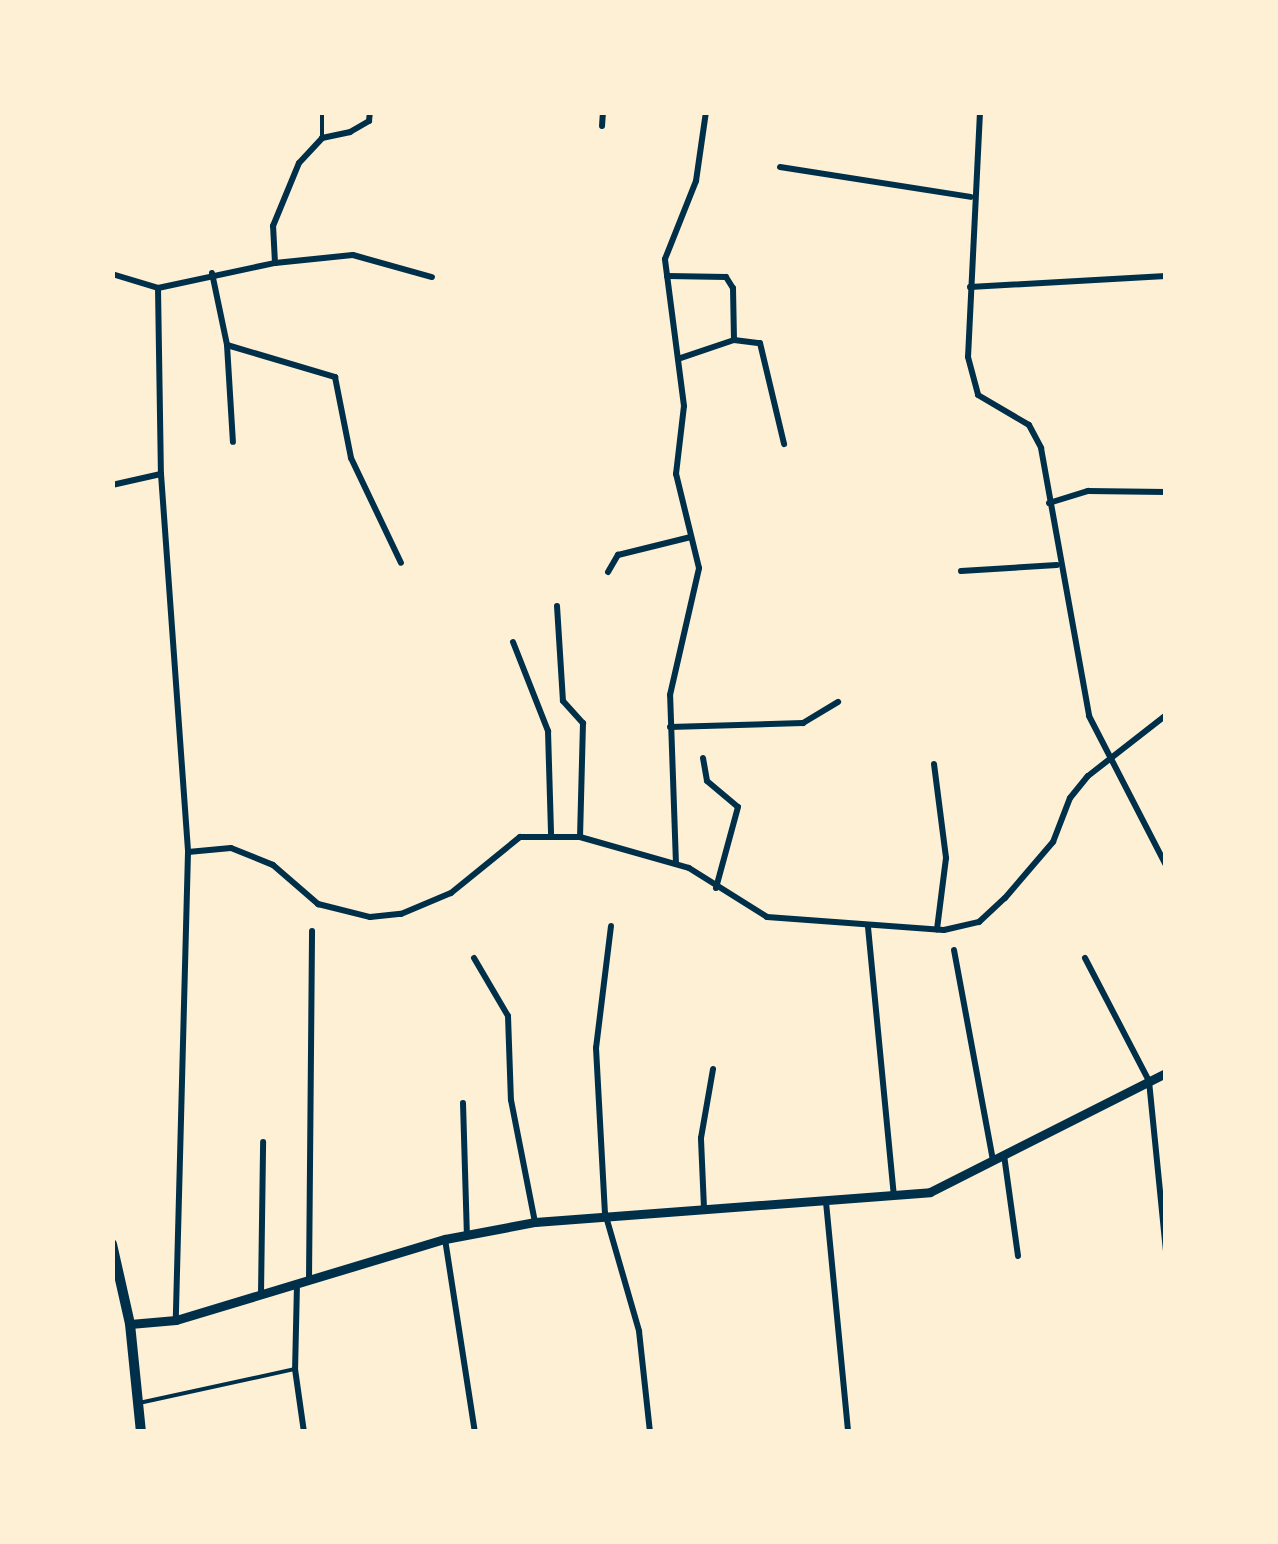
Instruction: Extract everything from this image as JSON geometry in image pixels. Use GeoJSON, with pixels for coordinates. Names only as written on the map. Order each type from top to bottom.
{"type":"FeatureCollection","features":[{"type":"Feature","properties":{"kind":"main road"},"geometry":{"type":"LineString","coordinates":[[112,1244],[130,1324],[140,1432]]}},
{"type":"Feature","properties":{"kind":"street"},"geometry":{"type":"LineString","coordinates":[[275,262],[274,226],[282,195],[322,138],[350,132],[369,122],[370,112]]}},
{"type":"Feature","properties":{"kind":"street"},"geometry":{"type":"LineString","coordinates":[[602,126],[603,112]]}},
{"type":"Feature","properties":{"kind":"street"},"geometry":{"type":"LineString","coordinates":[[676,864],[670,695],[698,582],[692,537],[676,474],[684,406],[665,259],[696,181],[706,112]]}},
{"type":"Feature","properties":{"kind":"street"},"geometry":{"type":"LineString","coordinates":[[980,112],[971,197],[968,356],[978,395],[1028,425],[1041,448],[1057,565],[1089,716],[1166,865]]}},
{"type":"Feature","properties":{"kind":"street"},"geometry":{"type":"LineString","coordinates":[[780,166],[971,197]]}},
{"type":"Feature","properties":{"kind":"street"},"geometry":{"type":"LineString","coordinates":[[112,274],[158,288],[275,262],[354,256],[432,277]]}},
{"type":"Feature","properties":{"kind":"street"},"geometry":{"type":"LineString","coordinates":[[212,273],[226,344],[232,442]]}},
{"type":"Feature","properties":{"kind":"street"},"geometry":{"type":"LineString","coordinates":[[667,276],[732,281],[734,340]]}},
{"type":"Feature","properties":{"kind":"street"},"geometry":{"type":"LineString","coordinates":[[970,287],[1166,276]]}},
{"type":"Feature","properties":{"kind":"street"},"geometry":{"type":"LineString","coordinates":[[158,288],[162,474],[188,852],[176,1320]]}},
{"type":"Feature","properties":{"kind":"street"},"geometry":{"type":"LineString","coordinates":[[678,359],[734,340],[760,343],[784,444]]}},
{"type":"Feature","properties":{"kind":"street"},"geometry":{"type":"LineString","coordinates":[[226,344],[335,376],[351,458],[402,564]]}},
{"type":"Feature","properties":{"kind":"street"},"geometry":{"type":"LineString","coordinates":[[112,484],[162,474]]}},
{"type":"Feature","properties":{"kind":"street"},"geometry":{"type":"LineString","coordinates":[[1049,503],[1088,490],[1166,492]]}},
{"type":"Feature","properties":{"kind":"street"},"geometry":{"type":"LineString","coordinates":[[608,572],[618,554],[692,537]]}},
{"type":"Feature","properties":{"kind":"street"},"geometry":{"type":"LineString","coordinates":[[961,571],[1057,565]]}},
{"type":"Feature","properties":{"kind":"street"},"geometry":{"type":"LineString","coordinates":[[557,606],[563,701],[583,723],[580,837]]}},
{"type":"Feature","properties":{"kind":"street"},"geometry":{"type":"LineString","coordinates":[[513,642],[548,731],[551,836]]}},
{"type":"Feature","properties":{"kind":"street"},"geometry":{"type":"LineString","coordinates":[[670,726],[804,722],[838,702]]}},
{"type":"Feature","properties":{"kind":"street"},"geometry":{"type":"LineString","coordinates":[[188,852],[231,848],[273,865],[318,904],[370,916],[401,914],[452,893],[520,837],[580,837],[676,864],[767,917],[937,929],[979,922],[1032,872],[1070,798],[1110,755],[1166,715]]}},
{"type":"Feature","properties":{"kind":"street"},"geometry":{"type":"LineString","coordinates":[[703,758],[708,781],[738,807],[716,888]]}},
{"type":"Feature","properties":{"kind":"street"},"geometry":{"type":"LineString","coordinates":[[934,764],[946,858],[937,929]]}},
{"type":"Feature","properties":{"kind":"street"},"geometry":{"type":"LineString","coordinates":[[610,926],[596,1048],[605,1213],[639,1331],[650,1432]]}},
{"type":"Feature","properties":{"kind":"street"},"geometry":{"type":"LineString","coordinates":[[868,927],[894,1198]]}},
{"type":"Feature","properties":{"kind":"street"},"geometry":{"type":"LineString","coordinates":[[309,1280],[312,931]]}},
{"type":"Feature","properties":{"kind":"street"},"geometry":{"type":"LineString","coordinates":[[954,950],[993,1160]]}},
{"type":"Feature","properties":{"kind":"street"},"geometry":{"type":"LineString","coordinates":[[474,958],[508,1016],[511,1100],[535,1222]]}},
{"type":"Feature","properties":{"kind":"street"},"geometry":{"type":"LineString","coordinates":[[1086,958],[1149,1081],[1166,1251]]}},
{"type":"Feature","properties":{"kind":"street"},"geometry":{"type":"LineString","coordinates":[[704,1208],[701,1138],[714,1070]]}},
{"type":"Feature","properties":{"kind":"street"},"geometry":{"type":"LineString","coordinates":[[130,1324],[176,1320],[444,1239],[535,1222],[605,1213],[894,1198],[930,1192],[1166,1074]]}},
{"type":"Feature","properties":{"kind":"street"},"geometry":{"type":"LineString","coordinates":[[463,1103],[468,1235]]}},
{"type":"Feature","properties":{"kind":"street"},"geometry":{"type":"LineString","coordinates":[[261,1295],[263,1142]]}},
{"type":"Feature","properties":{"kind":"street"},"geometry":{"type":"LineString","coordinates":[[1004,1155],[1018,1256]]}},
{"type":"Feature","properties":{"kind":"street"},"geometry":{"type":"LineString","coordinates":[[826,1202],[848,1432]]}},
{"type":"Feature","properties":{"kind":"street"},"geometry":{"type":"LineString","coordinates":[[444,1239],[475,1432]]}},
{"type":"Feature","properties":{"kind":"street"},"geometry":{"type":"LineString","coordinates":[[298,1284],[295,1369],[304,1432]]}},
{"type":"Feature","properties":{"kind":"lane"},"geometry":{"type":"LineString","coordinates":[[322,112],[322,138]]}},
{"type":"Feature","properties":{"kind":"lane"},"geometry":{"type":"LineString","coordinates":[[138,1404],[295,1369]]}}]}
